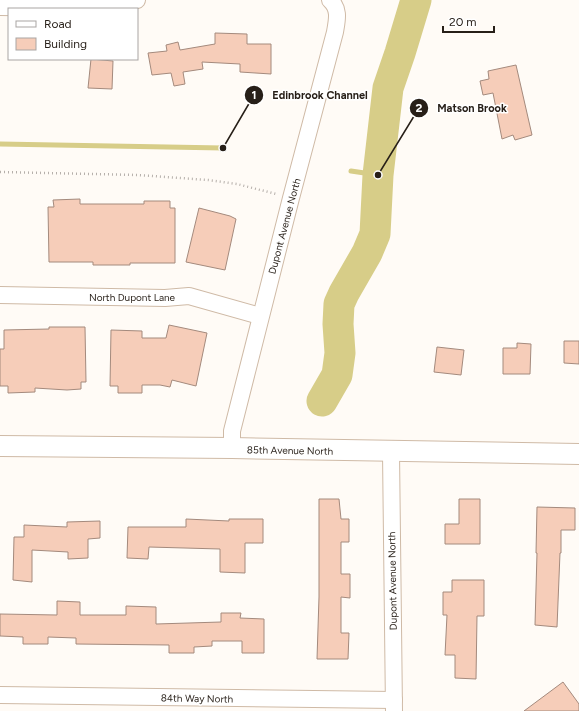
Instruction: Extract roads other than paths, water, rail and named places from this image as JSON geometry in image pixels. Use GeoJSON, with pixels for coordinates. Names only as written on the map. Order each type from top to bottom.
{"type":"FeatureCollection","features":[{"type":"Feature","properties":{"kind":"street"},"geometry":{"type":"LineString","coordinates":[[0,7],[67,8],[137,0]]}},
{"type":"Feature","properties":{"kind":"street","name":"Dupont Avenue North"},"geometry":{"type":"LineString","coordinates":[[232,448],[232,431],[260,316],[335,32],[338,18],[332,2]]}},
{"type":"Feature","properties":{"kind":"street","name":"North Dupont Lane"},"geometry":{"type":"LineString","coordinates":[[0,295],[165,298],[189,296],[260,316]]}},
{"type":"Feature","properties":{"kind":"street","name":"85th Avenue North"},"geometry":{"type":"LineString","coordinates":[[0,446],[232,448],[391,452],[579,454]]}},
{"type":"Feature","properties":{"kind":"street","name":"Dupont Avenue North"},"geometry":{"type":"LineString","coordinates":[[391,452],[394,706]]}},
{"type":"Feature","properties":{"kind":"street","name":"84th Way North"},"geometry":{"type":"LineString","coordinates":[[0,695],[394,706]]}},
{"type":"Feature","properties":{"kind":"waterway"},"geometry":{"type":"LineString","coordinates":[[322,401],[337,375],[340,353],[338,324],[339,304],[367,253],[375,234],[378,175],[388,88],[416,0]]}},
{"type":"Feature","properties":{"kind":"waterway"},"geometry":{"type":"LineString","coordinates":[[0,144],[223,148]]}},
{"type":"Feature","properties":{"kind":"waterway"},"geometry":{"type":"LineString","coordinates":[[351,171],[378,175]]}},
{"type":"Feature","properties":{"kind":"place","name":"Edinbrook Channel"},"geometry":{"type":"Point","coordinates":[223,148]}},
{"type":"Feature","properties":{"kind":"place","name":"Matson Brook"},"geometry":{"type":"Point","coordinates":[378,175]}}]}
